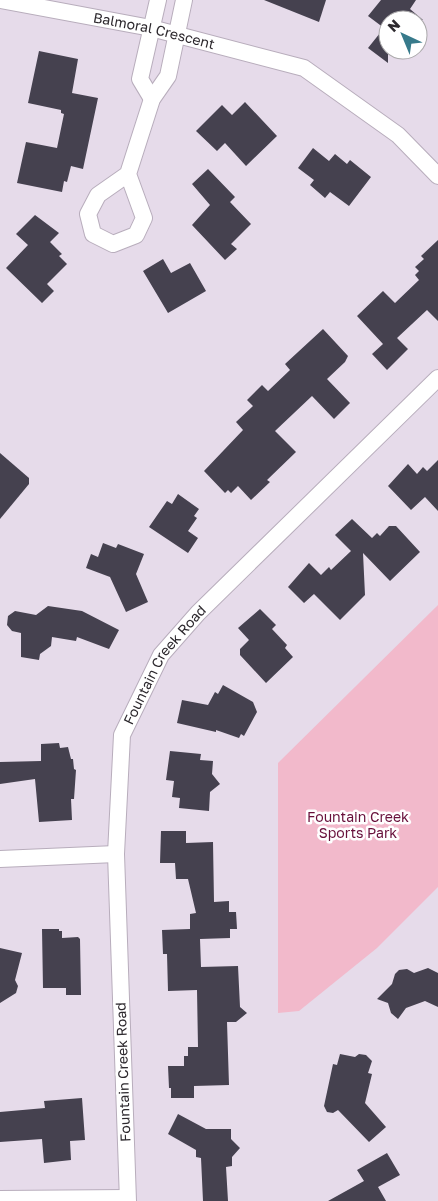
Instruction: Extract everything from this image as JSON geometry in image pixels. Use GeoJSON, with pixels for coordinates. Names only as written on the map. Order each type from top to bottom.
{"type":"FeatureCollection","features":[{"type":"Feature","properties":{"kind":"street","name":"Balmoral Crescent"},"geometry":{"type":"LineString","coordinates":[[1,0],[151,28],[304,68],[398,135],[438,176]]}},
{"type":"Feature","properties":{"kind":"street"},"geometry":{"type":"LineString","coordinates":[[152,99],[140,79],[158,0]]}},
{"type":"Feature","properties":{"kind":"street"},"geometry":{"type":"LineString","coordinates":[[128,174],[152,99],[168,76],[178,36],[184,0]]}},
{"type":"Feature","properties":{"kind":"street","name":"Fountain Creek Road"},"geometry":{"type":"LineString","coordinates":[[128,1200],[116,854],[122,735],[162,656],[198,613],[438,378]]}},
{"type":"Feature","properties":{"kind":"street"},"geometry":{"type":"LineString","coordinates":[[0,859],[116,854]]}},
{"type":"Feature","properties":{"kind":"street"},"geometry":{"type":"LineString","coordinates":[[0,1199],[128,1200]]}},
{"type":"Feature","properties":{"kind":"green space","name":"Fountain Creek Sports Park"},"geometry":{"type":"Polygon","coordinates":[[[438,605],[438,887],[377,948],[299,1011],[278,1013],[278,763],[438,605]]]}},
{"type":"Feature","properties":{"kind":"building"},"geometry":{"type":"Polygon","coordinates":[[[264,0],[326,0],[319,22],[264,0]]]}},
{"type":"Feature","properties":{"kind":"building"},"geometry":{"type":"Polygon","coordinates":[[[381,0],[416,0],[411,10],[378,10],[378,24],[368,16],[381,0]]]}},
{"type":"Feature","properties":{"kind":"building"},"geometry":{"type":"Polygon","coordinates":[[[378,36],[378,56],[368,48],[378,36]]]}},
{"type":"Feature","properties":{"kind":"building"},"geometry":{"type":"Polygon","coordinates":[[[39,51],[78,59],[72,93],[98,98],[83,169],[71,166],[67,182],[64,181],[62,192],[17,183],[26,142],[57,148],[64,114],[61,113],[61,110],[28,103],[39,51]]]}},
{"type":"Feature","properties":{"kind":"building"},"geometry":{"type":"Polygon","coordinates":[[[245,102],[277,136],[246,166],[225,143],[217,151],[196,131],[222,105],[232,115],[245,102]]]}},
{"type":"Feature","properties":{"kind":"building"},"geometry":{"type":"Polygon","coordinates":[[[313,148],[329,161],[335,154],[347,164],[350,160],[371,177],[349,206],[330,192],[325,198],[310,185],[314,180],[298,168],[313,148]]]}},
{"type":"Feature","properties":{"kind":"building"},"geometry":{"type":"Polygon","coordinates":[[[208,169],[235,197],[230,202],[251,224],[231,244],[237,249],[225,260],[192,225],[210,205],[192,184],[208,169]]]}},
{"type":"Feature","properties":{"kind":"building"},"geometry":{"type":"Polygon","coordinates":[[[35,215],[59,233],[50,242],[62,254],[59,256],[67,264],[47,284],[54,291],[42,303],[6,268],[28,245],[16,234],[35,215]]]}},
{"type":"Feature","properties":{"kind":"building"},"geometry":{"type":"Polygon","coordinates":[[[438,240],[438,321],[427,310],[397,338],[408,349],[387,370],[372,354],[383,344],[357,316],[383,291],[395,303],[419,280],[415,275],[419,271],[415,267],[424,259],[421,256],[438,240]]]}},
{"type":"Feature","properties":{"kind":"building"},"geometry":{"type":"Polygon","coordinates":[[[163,259],[171,273],[190,263],[206,291],[168,313],[143,271],[163,259]]]}},
{"type":"Feature","properties":{"kind":"building"},"geometry":{"type":"Polygon","coordinates":[[[323,329],[348,356],[345,362],[327,379],[350,403],[334,419],[312,396],[275,431],[296,452],[267,480],[270,482],[251,500],[238,486],[231,493],[228,490],[225,493],[204,471],[243,430],[236,422],[253,406],[247,400],[262,385],[268,391],[290,370],[285,364],[323,329]]]}},
{"type":"Feature","properties":{"kind":"building"},"geometry":{"type":"Polygon","coordinates":[[[0,453],[29,478],[29,484],[0,519],[0,453]]]}},
{"type":"Feature","properties":{"kind":"building"},"geometry":{"type":"Polygon","coordinates":[[[438,460],[438,511],[425,497],[411,510],[388,486],[408,464],[417,474],[423,467],[427,471],[438,460]]]}},
{"type":"Feature","properties":{"kind":"building"},"geometry":{"type":"Polygon","coordinates":[[[178,494],[199,509],[194,516],[197,518],[188,531],[198,538],[188,553],[149,527],[167,501],[172,504],[178,494]]]}},
{"type":"Feature","properties":{"kind":"building"},"geometry":{"type":"Polygon","coordinates":[[[352,519],[372,538],[377,533],[380,536],[389,526],[396,526],[420,552],[390,581],[363,553],[365,595],[340,620],[314,594],[304,603],[288,587],[309,563],[321,575],[329,567],[331,570],[351,551],[335,535],[352,519]]]}},
{"type":"Feature","properties":{"kind":"building"},"geometry":{"type":"Polygon","coordinates":[[[103,543],[116,548],[118,544],[144,554],[136,574],[148,602],[126,612],[110,577],[86,568],[91,554],[98,557],[103,543]]]}},
{"type":"Feature","properties":{"kind":"building"},"geometry":{"type":"Polygon","coordinates":[[[48,606],[82,611],[119,630],[109,649],[77,637],[76,641],[52,637],[51,646],[40,654],[39,660],[21,657],[21,633],[12,631],[7,625],[8,616],[15,611],[36,615],[48,606]]]}},
{"type":"Feature","properties":{"kind":"building"},"geometry":{"type":"Polygon","coordinates":[[[260,609],[276,625],[272,629],[287,645],[285,648],[293,657],[266,683],[240,655],[240,649],[249,640],[238,628],[260,609]]]}},
{"type":"Feature","properties":{"kind":"building"},"geometry":{"type":"Polygon","coordinates":[[[223,685],[253,702],[257,712],[244,736],[241,734],[239,738],[216,730],[216,732],[177,723],[182,700],[208,705],[215,692],[218,694],[223,685]]]}},
{"type":"Feature","properties":{"kind":"building"},"geometry":{"type":"Polygon","coordinates":[[[59,743],[60,748],[68,747],[71,759],[73,759],[74,769],[76,770],[74,799],[71,799],[72,820],[39,822],[35,779],[0,784],[0,762],[41,761],[41,744],[59,743]]]}},
{"type":"Feature","properties":{"kind":"building"},"geometry":{"type":"Polygon","coordinates":[[[170,751],[201,754],[200,760],[213,761],[212,774],[220,784],[210,792],[209,811],[179,808],[180,798],[172,797],[174,781],[166,780],[170,751]]]}},
{"type":"Feature","properties":{"kind":"building"},"geometry":{"type":"Polygon","coordinates":[[[161,831],[186,831],[186,843],[213,842],[214,902],[229,901],[229,912],[236,912],[237,929],[230,929],[230,938],[200,939],[201,967],[238,966],[240,1007],[247,1013],[236,1022],[227,1022],[229,1085],[194,1086],[194,1098],[171,1098],[168,1066],[184,1066],[184,1056],[188,1056],[188,1047],[198,1047],[197,990],[168,991],[167,954],[163,954],[162,930],[190,929],[190,914],[196,913],[188,879],[176,879],[175,863],[160,863],[161,831]]]}},
{"type":"Feature","properties":{"kind":"building"},"geometry":{"type":"Polygon","coordinates":[[[42,929],[59,929],[59,931],[62,931],[62,938],[78,937],[80,939],[81,995],[66,995],[66,988],[43,988],[42,929]]]}},
{"type":"Feature","properties":{"kind":"building"},"geometry":{"type":"Polygon","coordinates":[[[0,948],[22,953],[15,980],[18,986],[16,993],[0,1003],[0,948]]]}},
{"type":"Feature","properties":{"kind":"building"},"geometry":{"type":"Polygon","coordinates":[[[428,968],[438,973],[438,1007],[425,1001],[406,1008],[398,1019],[391,1013],[388,1003],[377,999],[392,984],[395,974],[399,970],[407,969],[414,973],[428,968]]]}},
{"type":"Feature","properties":{"kind":"building"},"geometry":{"type":"Polygon","coordinates":[[[340,1054],[355,1057],[359,1054],[366,1055],[372,1061],[368,1073],[372,1074],[365,1103],[386,1127],[369,1142],[338,1110],[333,1113],[327,1112],[324,1106],[333,1064],[337,1065],[340,1054]]]}},
{"type":"Feature","properties":{"kind":"building"},"geometry":{"type":"Polygon","coordinates":[[[82,1098],[85,1140],[70,1141],[71,1160],[44,1163],[42,1139],[0,1142],[0,1112],[45,1108],[44,1101],[82,1098]]]}},
{"type":"Feature","properties":{"kind":"building"},"geometry":{"type":"Polygon","coordinates":[[[178,1114],[206,1129],[231,1129],[231,1139],[240,1148],[232,1157],[232,1166],[226,1167],[228,1201],[203,1201],[201,1158],[196,1157],[196,1150],[168,1134],[178,1114]]]}},
{"type":"Feature","properties":{"kind":"building"},"geometry":{"type":"Polygon","coordinates":[[[387,1153],[400,1175],[378,1187],[386,1201],[328,1201],[364,1181],[357,1170],[387,1153]]]}}]}
